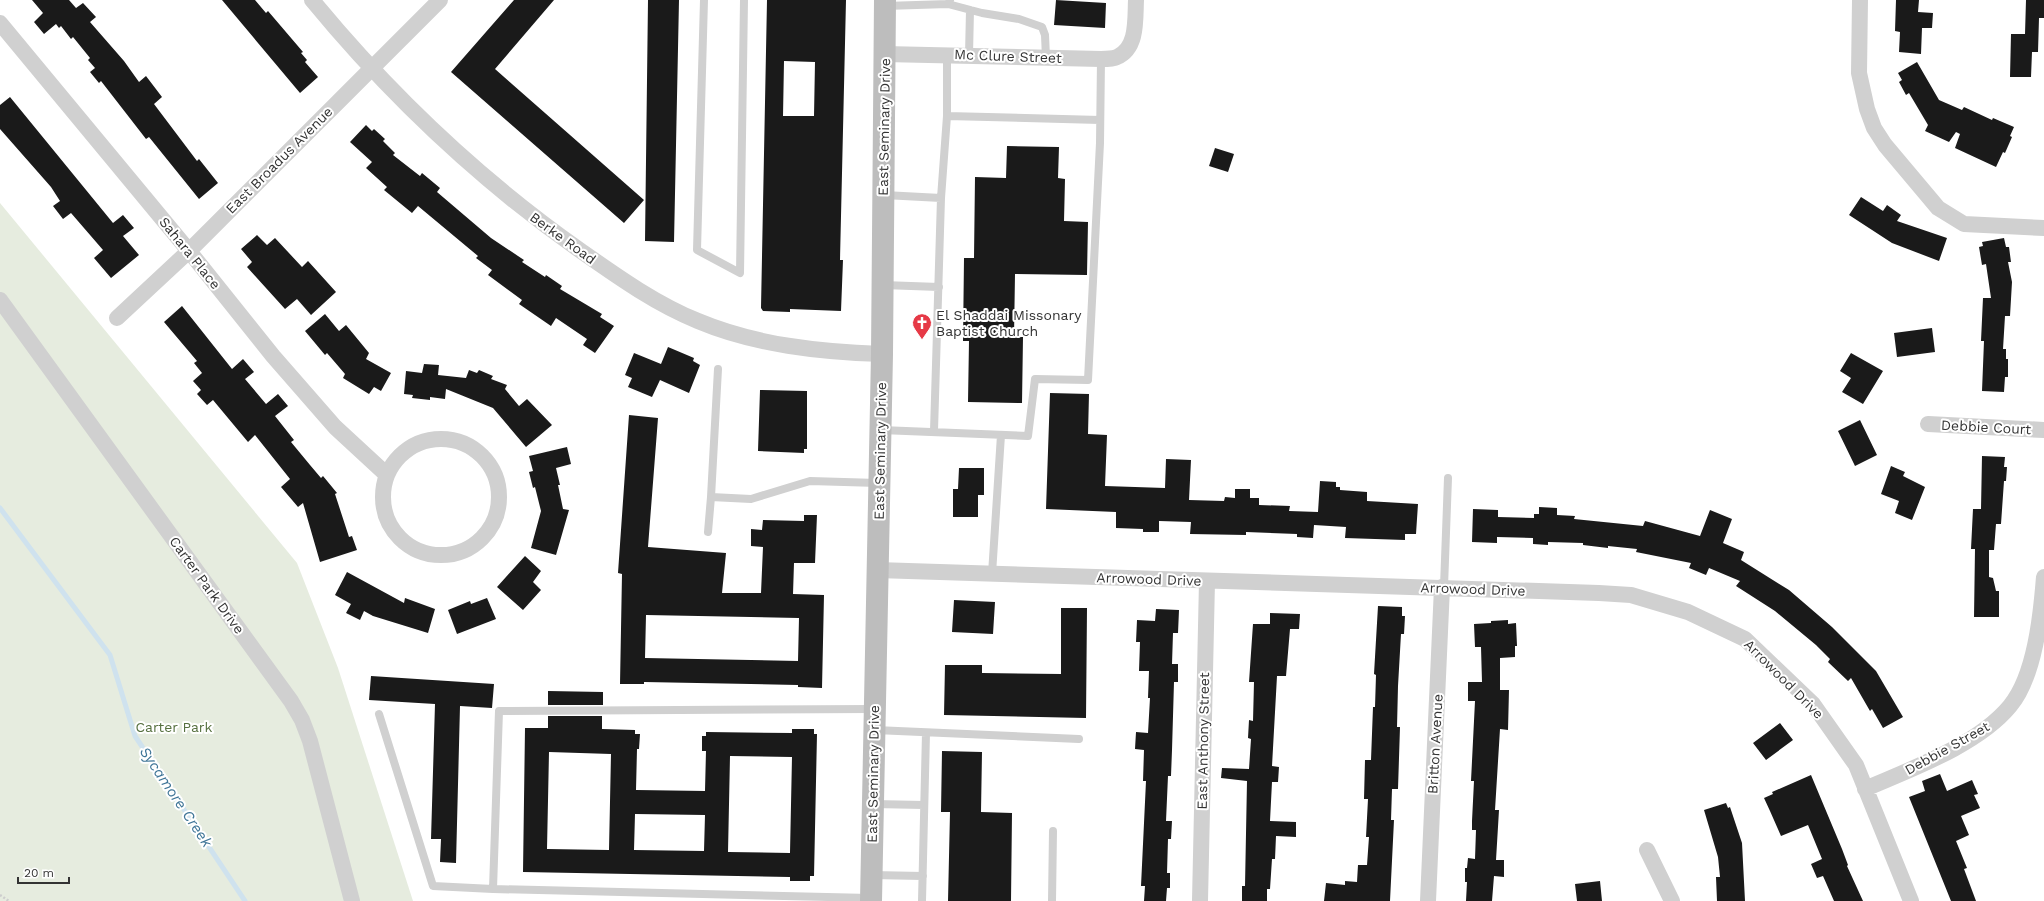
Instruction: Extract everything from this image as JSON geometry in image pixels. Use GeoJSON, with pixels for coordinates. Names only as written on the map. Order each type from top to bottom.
{"type":"FeatureCollection","features":[{"type":"Feature","properties":{"kind":"main road","name":"East Seminary Drive"},"geometry":{"type":"LineString","coordinates":[[871,900],[882,354],[885,3]]}},
{"type":"Feature","properties":{"kind":"street","name":"Berke Road"},"geometry":{"type":"LineString","coordinates":[[312,0],[371,68],[429,128],[514,202],[616,276],[654,300],[697,321],[761,340],[837,352],[882,354]]}},
{"type":"Feature","properties":{"kind":"street","name":"East Broadus Avenue"},"geometry":{"type":"LineString","coordinates":[[117,318],[189,251],[440,0]]}},
{"type":"Feature","properties":{"kind":"street","name":"Mc Clure Street"},"geometry":{"type":"LineString","coordinates":[[884,54],[947,54],[1101,60],[1116,58],[1128,49],[1133,38],[1136,0]]}},
{"type":"Feature","properties":{"kind":"street"},"geometry":{"type":"LineString","coordinates":[[1860,0],[1859,74],[1867,109],[1874,128],[1885,145],[1938,208],[1964,224],[2044,228]]}},
{"type":"Feature","properties":{"kind":"street","name":"Sahara Place"},"geometry":{"type":"LineString","coordinates":[[0,23],[189,251],[273,356],[335,427],[387,475]]}},
{"type":"Feature","properties":{"kind":"street","name":"Carter Park Drive"},"geometry":{"type":"LineString","coordinates":[[0,300],[291,701],[302,720],[310,741],[352,901]]}},
{"type":"Feature","properties":{"kind":"street","name":"Debbie Court"},"geometry":{"type":"LineString","coordinates":[[1928,424],[2044,430]]}},
{"type":"Feature","properties":{"kind":"street"},"geometry":{"type":"LineString","coordinates":[[436,439],[452,440],[467,445],[480,454],[490,466],[497,480],[499,496],[497,512],[491,527],[481,539],[469,549],[454,554],[438,556],[423,553],[408,546],[397,535],[388,522],[384,506],[383,490],[387,475],[395,461],[421,443],[436,439]]}},
{"type":"Feature","properties":{"kind":"street","name":"Arrowood Drive"},"geometry":{"type":"LineString","coordinates":[[877,570],[1443,587],[1631,595],[1688,612],[1745,639],[1813,704],[1856,765],[1911,901]]}},
{"type":"Feature","properties":{"kind":"street","name":"Debbie Street"},"geometry":{"type":"LineString","coordinates":[[1865,789],[1930,760],[1986,730],[2011,705],[2024,681],[2034,653],[2042,617],[2044,577]]}},
{"type":"Feature","properties":{"kind":"street","name":"East Anthony Street"},"geometry":{"type":"LineString","coordinates":[[1200,901],[1207,581]]}},
{"type":"Feature","properties":{"kind":"street","name":"Britton Avenue"},"geometry":{"type":"LineString","coordinates":[[1428,901],[1443,587]]}},
{"type":"Feature","properties":{"kind":"street"},"geometry":{"type":"LineString","coordinates":[[1647,850],[1672,901]]}},
{"type":"Feature","properties":{"kind":"lane"},"geometry":{"type":"LineString","coordinates":[[704,0],[697,250],[740,273],[744,0]]}},
{"type":"Feature","properties":{"kind":"lane"},"geometry":{"type":"LineString","coordinates":[[885,3],[949,2],[970,10],[1019,19],[1042,27],[1045,35],[1046,58]]}},
{"type":"Feature","properties":{"kind":"lane"},"geometry":{"type":"LineString","coordinates":[[969,55],[970,10]]}},
{"type":"Feature","properties":{"kind":"lane"},"geometry":{"type":"LineString","coordinates":[[934,432],[941,198],[947,116],[947,54]]}},
{"type":"Feature","properties":{"kind":"lane"},"geometry":{"type":"LineString","coordinates":[[880,430],[1028,436],[1035,379],[1088,380],[1100,120],[1101,60]]}},
{"type":"Feature","properties":{"kind":"lane"},"geometry":{"type":"LineString","coordinates":[[947,116],[1100,120]]}},
{"type":"Feature","properties":{"kind":"lane"},"geometry":{"type":"LineString","coordinates":[[883,195],[941,198]]}},
{"type":"Feature","properties":{"kind":"lane"},"geometry":{"type":"LineString","coordinates":[[882,285],[939,287]]}},
{"type":"Feature","properties":{"kind":"lane"},"geometry":{"type":"LineString","coordinates":[[708,532],[718,369]]}},
{"type":"Feature","properties":{"kind":"lane"},"geometry":{"type":"LineString","coordinates":[[992,574],[1001,434]]}},
{"type":"Feature","properties":{"kind":"lane"},"geometry":{"type":"LineString","coordinates":[[1443,587],[1448,478]]}},
{"type":"Feature","properties":{"kind":"lane"},"geometry":{"type":"LineString","coordinates":[[711,497],[751,500],[810,481],[879,483]]}},
{"type":"Feature","properties":{"kind":"lane"},"geometry":{"type":"LineString","coordinates":[[493,889],[499,711],[874,720],[926,732],[1079,739]]}},
{"type":"Feature","properties":{"kind":"lane"},"geometry":{"type":"LineString","coordinates":[[379,714],[433,886],[871,900]]}},
{"type":"Feature","properties":{"kind":"lane"},"geometry":{"type":"LineString","coordinates":[[922,901],[926,732]]}},
{"type":"Feature","properties":{"kind":"lane"},"geometry":{"type":"LineString","coordinates":[[873,804],[924,805]]}},
{"type":"Feature","properties":{"kind":"lane"},"geometry":{"type":"LineString","coordinates":[[1052,901],[1053,831]]}},
{"type":"Feature","properties":{"kind":"lane"},"geometry":{"type":"LineString","coordinates":[[871,875],[923,876]]}},
{"type":"Feature","properties":{"kind":"path"},"geometry":{"type":"LineString","coordinates":[[0,895],[9,901]]}},
{"type":"Feature","properties":{"kind":"green space","name":"Carter Park"},"geometry":{"type":"Polygon","coordinates":[[[0,203],[297,563],[338,668],[413,901],[0,901],[0,203]]]}},
{"type":"Feature","properties":{"kind":"building"},"geometry":{"type":"Polygon","coordinates":[[[32,0],[69,0],[76,8],[83,3],[96,17],[90,22],[124,61],[139,82],[146,76],[162,97],[154,104],[197,161],[199,159],[218,183],[199,199],[149,137],[146,139],[101,81],[99,83],[90,72],[95,68],[88,60],[90,58],[73,37],[71,39],[61,26],[59,28],[56,24],[44,34],[34,22],[43,13],[32,0]]]}},
{"type":"Feature","properties":{"kind":"building"},"geometry":{"type":"Polygon","coordinates":[[[222,0],[255,0],[266,13],[268,11],[303,52],[301,53],[307,60],[305,62],[318,77],[300,93],[222,0]]]}},
{"type":"Feature","properties":{"kind":"building"},"geometry":{"type":"Polygon","coordinates":[[[514,0],[554,0],[495,69],[644,200],[624,223],[451,72],[514,0]]]}},
{"type":"Feature","properties":{"kind":"building"},"geometry":{"type":"Polygon","coordinates":[[[648,0],[679,0],[674,242],[645,241],[648,0]]]}},
{"type":"Feature","properties":{"kind":"building"},"geometry":{"type":"Polygon","coordinates":[[[767,0],[846,0],[840,260],[843,260],[841,311],[790,309],[790,312],[763,311],[761,308],[767,0]],[[784,61],[783,116],[814,116],[815,62],[784,61]]]}},
{"type":"Feature","properties":{"kind":"building"},"geometry":{"type":"Polygon","coordinates":[[[1056,0],[1106,3],[1105,28],[1054,25],[1056,0]]]}},
{"type":"Feature","properties":{"kind":"building"},"geometry":{"type":"Polygon","coordinates":[[[1896,0],[1919,0],[1918,12],[1933,13],[1932,28],[1922,28],[1921,54],[1899,52],[1900,32],[1895,31],[1896,0]]]}},
{"type":"Feature","properties":{"kind":"building"},"geometry":{"type":"Polygon","coordinates":[[[2026,0],[2044,0],[2044,18],[2039,18],[2038,52],[2032,52],[2031,77],[2010,77],[2011,34],[2025,34],[2026,0]]]}},
{"type":"Feature","properties":{"kind":"building"},"geometry":{"type":"Polygon","coordinates":[[[1917,62],[1939,100],[1962,110],[1964,107],[1992,120],[1993,118],[2014,127],[2010,136],[2012,137],[2005,153],[2003,152],[1996,167],[1955,148],[1960,134],[1956,132],[1949,142],[1925,131],[1928,125],[1909,93],[1906,95],[1899,82],[1902,80],[1898,73],[1917,62]]]}},
{"type":"Feature","properties":{"kind":"building"},"geometry":{"type":"Polygon","coordinates":[[[10,97],[113,223],[123,215],[134,228],[123,236],[139,255],[111,278],[94,258],[103,250],[71,213],[63,219],[53,206],[60,201],[51,187],[0,129],[0,105],[10,97]]]}},
{"type":"Feature","properties":{"kind":"building"},"geometry":{"type":"Polygon","coordinates":[[[366,125],[372,131],[374,129],[385,139],[383,141],[395,153],[393,155],[420,176],[422,173],[440,188],[437,192],[491,238],[524,260],[522,262],[545,277],[546,275],[562,286],[560,289],[602,314],[600,317],[614,326],[595,353],[583,345],[587,339],[556,318],[551,326],[519,304],[522,300],[488,275],[492,270],[476,258],[478,256],[418,206],[412,213],[384,190],[387,187],[366,168],[372,162],[350,142],[366,125]]]}},
{"type":"Feature","properties":{"kind":"building"},"geometry":{"type":"Polygon","coordinates":[[[1007,146],[1059,147],[1058,178],[1065,179],[1064,221],[1088,222],[1087,275],[1015,274],[1014,337],[1023,337],[1022,403],[968,402],[969,341],[963,341],[964,258],[974,258],[975,177],[1006,178],[1007,146]]]}},
{"type":"Feature","properties":{"kind":"building"},"geometry":{"type":"Polygon","coordinates":[[[1215,148],[1234,154],[1228,172],[1209,166],[1215,148]]]}},
{"type":"Feature","properties":{"kind":"building"},"geometry":{"type":"Polygon","coordinates":[[[1861,197],[1883,211],[1887,205],[1901,215],[1897,221],[1947,238],[1939,261],[1892,243],[1849,215],[1861,197]]]}},
{"type":"Feature","properties":{"kind":"building"},"geometry":{"type":"Polygon","coordinates":[[[257,235],[267,245],[275,238],[302,267],[308,261],[336,292],[311,315],[297,299],[285,309],[247,267],[252,262],[241,249],[257,235]]]}},
{"type":"Feature","properties":{"kind":"building"},"geometry":{"type":"Polygon","coordinates":[[[2004,238],[2006,247],[2009,247],[2011,262],[2008,262],[2012,282],[2010,316],[2005,316],[2003,349],[2006,349],[2006,359],[2008,359],[2008,377],[2005,377],[2004,392],[1982,391],[1984,341],[1981,341],[1983,298],[1991,298],[1986,264],[1982,265],[1979,247],[1983,246],[1982,242],[2004,238]]]}},
{"type":"Feature","properties":{"kind":"building"},"geometry":{"type":"Polygon","coordinates":[[[182,306],[232,369],[243,359],[254,372],[245,379],[266,404],[278,394],[288,406],[275,416],[294,440],[291,442],[321,478],[323,476],[337,493],[335,494],[349,537],[352,536],[357,550],[320,562],[303,503],[298,507],[281,487],[290,479],[255,435],[248,442],[213,400],[207,405],[197,394],[201,390],[193,381],[202,373],[194,363],[197,361],[164,322],[182,306]]]}},
{"type":"Feature","properties":{"kind":"building"},"geometry":{"type":"Polygon","coordinates":[[[325,314],[339,331],[346,325],[369,353],[366,359],[391,373],[381,391],[374,387],[369,394],[343,378],[345,374],[327,353],[325,355],[305,331],[325,314]]]}},
{"type":"Feature","properties":{"kind":"building"},"geometry":{"type":"Polygon","coordinates":[[[1932,328],[1935,352],[1897,357],[1894,333],[1932,328]]]}},
{"type":"Feature","properties":{"kind":"building"},"geometry":{"type":"Polygon","coordinates":[[[668,347],[694,358],[693,361],[700,365],[689,393],[660,380],[652,397],[628,387],[632,378],[625,375],[634,353],[661,364],[668,347]]]}},
{"type":"Feature","properties":{"kind":"building"},"geometry":{"type":"Polygon","coordinates":[[[1851,353],[1883,371],[1863,404],[1842,392],[1851,378],[1840,371],[1851,353]]]}},
{"type":"Feature","properties":{"kind":"building"},"geometry":{"type":"Polygon","coordinates":[[[424,364],[439,365],[438,375],[466,378],[469,370],[477,373],[479,370],[493,376],[491,379],[507,385],[505,389],[519,406],[527,399],[552,425],[526,447],[493,408],[446,389],[445,399],[430,397],[430,400],[412,398],[413,395],[404,394],[406,371],[422,373],[424,364]]]}},
{"type":"Feature","properties":{"kind":"building"},"geometry":{"type":"Polygon","coordinates":[[[760,390],[807,391],[807,449],[804,449],[804,453],[758,451],[760,390]]]}},
{"type":"Feature","properties":{"kind":"building"},"geometry":{"type":"Polygon","coordinates":[[[1050,393],[1089,394],[1088,434],[1107,435],[1105,486],[1165,488],[1166,459],[1191,460],[1189,500],[1224,501],[1225,497],[1235,498],[1235,489],[1250,489],[1250,498],[1259,498],[1259,505],[1290,506],[1289,511],[1318,512],[1320,481],[1336,482],[1336,487],[1340,487],[1340,490],[1367,492],[1367,501],[1418,504],[1416,534],[1405,534],[1405,540],[1345,538],[1346,527],[1314,525],[1313,538],[1297,537],[1297,534],[1246,532],[1246,535],[1190,534],[1191,522],[1159,521],[1159,532],[1143,532],[1143,529],[1116,528],[1116,512],[1046,509],[1050,393]]]}},
{"type":"Feature","properties":{"kind":"building"},"geometry":{"type":"Polygon","coordinates":[[[629,415],[658,418],[648,547],[726,553],[722,593],[761,593],[763,547],[751,546],[751,529],[762,530],[763,520],[804,521],[804,515],[817,515],[815,563],[794,563],[793,594],[824,595],[822,688],[798,687],[798,685],[644,682],[644,684],[620,684],[622,574],[618,573],[629,415]],[[646,615],[645,658],[798,661],[799,618],[646,615]]]}},
{"type":"Feature","properties":{"kind":"building"},"geometry":{"type":"Polygon","coordinates":[[[1860,420],[1877,455],[1855,466],[1838,431],[1860,420]]]}},
{"type":"Feature","properties":{"kind":"building"},"geometry":{"type":"Polygon","coordinates":[[[567,447],[571,464],[556,468],[563,509],[569,510],[556,555],[531,548],[541,511],[535,487],[533,488],[529,472],[533,471],[529,456],[567,447]]]}},
{"type":"Feature","properties":{"kind":"building"},"geometry":{"type":"Polygon","coordinates":[[[1982,456],[2005,457],[2004,467],[2007,467],[2006,481],[2004,481],[2001,524],[1996,524],[1994,550],[1989,550],[1989,577],[1993,578],[1996,591],[1999,591],[1999,617],[1974,617],[1975,549],[1971,549],[1973,509],[1981,509],[1982,456]]]}},
{"type":"Feature","properties":{"kind":"building"},"geometry":{"type":"Polygon","coordinates":[[[1891,466],[1905,472],[1903,476],[1925,487],[1912,520],[1895,513],[1899,501],[1881,494],[1891,466]]]}},
{"type":"Feature","properties":{"kind":"building"},"geometry":{"type":"Polygon","coordinates":[[[959,468],[984,468],[984,495],[978,495],[978,517],[953,517],[953,489],[958,489],[959,468]]]}},
{"type":"Feature","properties":{"kind":"building"},"geometry":{"type":"Polygon","coordinates":[[[1539,507],[1557,508],[1557,515],[1575,516],[1574,519],[1643,526],[1645,521],[1700,536],[1710,510],[1732,519],[1723,543],[1744,552],[1741,560],[1789,590],[1832,627],[1876,671],[1903,717],[1883,728],[1872,709],[1870,711],[1851,678],[1848,681],[1828,662],[1830,659],[1816,645],[1775,611],[1736,586],[1740,581],[1709,568],[1706,575],[1689,568],[1691,563],[1636,552],[1637,549],[1608,546],[1608,548],[1583,545],[1583,543],[1548,542],[1548,545],[1533,544],[1533,538],[1497,537],[1497,543],[1472,542],[1473,509],[1498,510],[1498,517],[1534,518],[1534,514],[1539,514],[1539,507]]]}},
{"type":"Feature","properties":{"kind":"building"},"geometry":{"type":"Polygon","coordinates":[[[525,556],[541,571],[533,582],[541,590],[523,610],[497,587],[525,556]]]}},
{"type":"Feature","properties":{"kind":"building"},"geometry":{"type":"Polygon","coordinates":[[[347,572],[404,603],[405,598],[435,609],[428,633],[373,616],[364,611],[360,620],[346,613],[351,604],[335,595],[347,572]]]}},
{"type":"Feature","properties":{"kind":"building"},"geometry":{"type":"Polygon","coordinates":[[[487,598],[496,619],[457,634],[448,610],[470,601],[471,604],[487,598]]]}},
{"type":"Feature","properties":{"kind":"building"},"geometry":{"type":"Polygon","coordinates":[[[954,600],[995,602],[993,634],[952,632],[954,600]]]}},
{"type":"Feature","properties":{"kind":"building"},"geometry":{"type":"Polygon","coordinates":[[[1378,606],[1402,607],[1402,616],[1405,616],[1404,634],[1401,634],[1398,686],[1397,727],[1400,727],[1398,789],[1392,789],[1391,820],[1394,820],[1390,901],[1324,901],[1326,883],[1345,885],[1345,881],[1357,882],[1358,865],[1367,865],[1369,837],[1366,837],[1368,799],[1364,799],[1365,760],[1371,760],[1373,707],[1375,707],[1376,675],[1374,674],[1378,606]]]}},
{"type":"Feature","properties":{"kind":"building"},"geometry":{"type":"Polygon","coordinates":[[[1061,608],[1087,608],[1086,718],[944,715],[945,665],[982,665],[982,673],[1061,674],[1061,608]]]}},
{"type":"Feature","properties":{"kind":"building"},"geometry":{"type":"Polygon","coordinates":[[[1156,609],[1179,610],[1178,633],[1173,633],[1172,664],[1178,664],[1178,682],[1174,682],[1171,776],[1168,776],[1166,821],[1172,821],[1171,839],[1168,839],[1167,873],[1170,873],[1170,888],[1167,888],[1166,901],[1144,901],[1145,886],[1141,886],[1146,781],[1143,781],[1144,750],[1135,749],[1136,732],[1148,733],[1150,698],[1148,698],[1149,671],[1139,671],[1140,642],[1136,642],[1137,620],[1155,621],[1156,609]]]}},
{"type":"Feature","properties":{"kind":"building"},"geometry":{"type":"Polygon","coordinates":[[[1270,613],[1300,614],[1299,629],[1290,629],[1286,676],[1277,676],[1272,766],[1279,767],[1278,782],[1272,782],[1270,821],[1296,822],[1296,837],[1276,836],[1275,859],[1272,859],[1270,889],[1267,889],[1267,901],[1242,901],[1242,886],[1245,886],[1247,781],[1221,778],[1222,768],[1249,769],[1251,739],[1248,738],[1249,720],[1253,721],[1254,682],[1249,682],[1253,624],[1270,624],[1270,613]]]}},
{"type":"Feature","properties":{"kind":"building"},"geometry":{"type":"Polygon","coordinates":[[[1508,620],[1508,624],[1516,623],[1517,646],[1515,646],[1515,657],[1500,658],[1500,690],[1509,690],[1508,730],[1500,729],[1495,810],[1499,810],[1496,860],[1504,860],[1504,877],[1494,876],[1492,901],[1466,901],[1467,882],[1465,882],[1465,868],[1467,868],[1468,858],[1475,859],[1476,830],[1472,830],[1474,781],[1471,781],[1475,701],[1468,701],[1468,682],[1482,682],[1481,647],[1475,647],[1474,624],[1508,620]]]}},
{"type":"Feature","properties":{"kind":"building"},"geometry":{"type":"Polygon","coordinates":[[[371,676],[494,684],[492,708],[460,706],[456,863],[440,862],[441,839],[431,839],[435,704],[369,700],[371,676]]]}},
{"type":"Feature","properties":{"kind":"building"},"geometry":{"type":"Polygon","coordinates":[[[548,691],[603,692],[603,705],[548,705],[548,691]]]}},
{"type":"Feature","properties":{"kind":"building"},"geometry":{"type":"Polygon","coordinates":[[[548,716],[602,716],[602,729],[635,730],[635,734],[640,734],[639,749],[637,749],[636,790],[705,791],[706,751],[702,751],[702,736],[706,736],[706,732],[792,733],[792,729],[814,729],[814,734],[817,734],[814,876],[810,876],[810,881],[790,881],[790,877],[523,872],[525,728],[548,728],[548,716]],[[549,752],[547,849],[609,850],[611,754],[549,752]],[[730,756],[728,852],[790,853],[792,757],[730,756]],[[635,814],[634,850],[704,851],[705,815],[635,814]]]}},
{"type":"Feature","properties":{"kind":"building"},"geometry":{"type":"Polygon","coordinates":[[[1780,723],[1793,740],[1766,760],[1753,743],[1780,723]]]}},
{"type":"Feature","properties":{"kind":"building"},"geometry":{"type":"Polygon","coordinates":[[[942,751],[982,752],[981,812],[1012,813],[1011,901],[948,901],[950,812],[941,812],[942,751]]]}},
{"type":"Feature","properties":{"kind":"building"},"geometry":{"type":"Polygon","coordinates":[[[1940,774],[1947,791],[1972,780],[1978,794],[1974,795],[1980,808],[1961,816],[1969,835],[1956,841],[1967,868],[1964,869],[1976,901],[1951,901],[1909,797],[1925,791],[1922,781],[1940,774]]]}},
{"type":"Feature","properties":{"kind":"building"},"geometry":{"type":"Polygon","coordinates":[[[1811,775],[1842,849],[1848,865],[1847,866],[1863,901],[1834,901],[1823,876],[1817,878],[1811,864],[1822,859],[1808,825],[1781,836],[1764,798],[1773,794],[1772,792],[1811,775]]]}},
{"type":"Feature","properties":{"kind":"building"},"geometry":{"type":"Polygon","coordinates":[[[1726,803],[1728,808],[1730,807],[1742,843],[1745,901],[1717,901],[1716,877],[1720,877],[1718,857],[1704,810],[1726,803]]]}},
{"type":"Feature","properties":{"kind":"building"},"geometry":{"type":"Polygon","coordinates":[[[1600,881],[1602,901],[1577,901],[1575,884],[1600,881]]]}},
{"type":"Feature","properties":{"kind":"waterway","name":"Sycamore Creek"},"geometry":{"type":"LineString","coordinates":[[0,508],[110,655],[135,736],[245,901]]}},
{"type":"Feature","properties":{"kind":"place","name":"El Shaddai Missonary Baptist Church"},"geometry":{"type":"Point","coordinates":[922,340]}}]}
